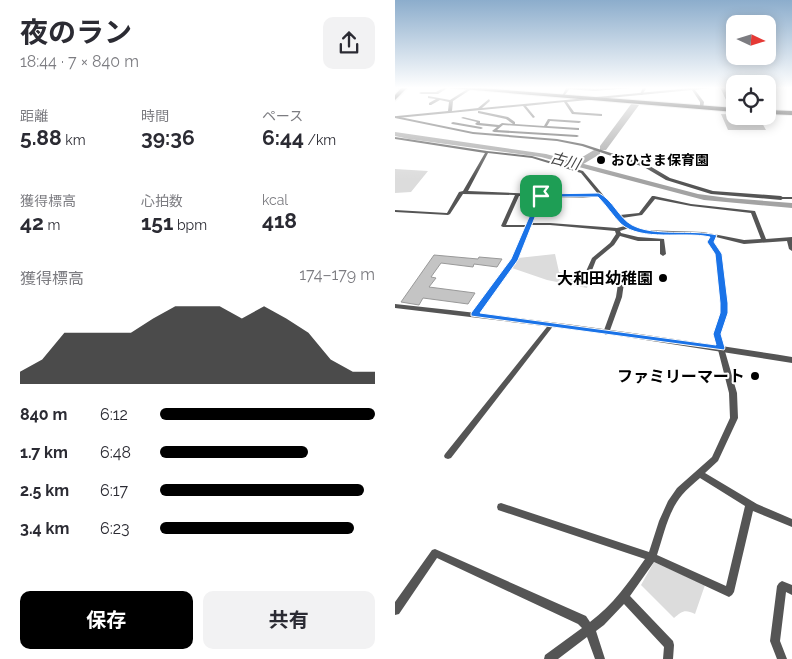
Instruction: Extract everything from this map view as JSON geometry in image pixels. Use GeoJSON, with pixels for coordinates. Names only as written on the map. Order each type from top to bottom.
{"type":"FeatureCollection","features":[{"type":"Feature","properties":{"kind":"street"},"geometry":{"type":"LineString","coordinates":[[400,118],[478,134],[553,140],[590,146],[647,166],[668,179],[713,193],[792,198]]}},
{"type":"Feature","properties":{"kind":"street"},"geometry":{"type":"LineString","coordinates":[[443,127],[463,118],[479,122],[477,124],[578,129]]}},
{"type":"Feature","properties":{"kind":"street"},"geometry":{"type":"LineString","coordinates":[[506,118],[513,123]]}},
{"type":"Feature","properties":{"kind":"street"},"geometry":{"type":"LineString","coordinates":[[545,127],[549,120],[579,122]]}},
{"type":"Feature","properties":{"kind":"street"},"geometry":{"type":"LineString","coordinates":[[453,123],[495,130],[577,136]]}},
{"type":"Feature","properties":{"kind":"street"},"geometry":{"type":"LineString","coordinates":[[495,130],[499,126]]}},
{"type":"Feature","properties":{"kind":"street"},"geometry":{"type":"LineString","coordinates":[[532,133],[535,127]]}},
{"type":"Feature","properties":{"kind":"street"},"geometry":{"type":"LineString","coordinates":[[395,138],[538,158],[582,172],[618,217],[629,226],[650,232],[703,233],[744,242],[791,239],[792,249]]}},
{"type":"Feature","properties":{"kind":"street"},"geometry":{"type":"LineString","coordinates":[[465,192],[487,152]]}},
{"type":"Feature","properties":{"kind":"street"},"geometry":{"type":"LineString","coordinates":[[395,211],[448,214],[461,193],[465,192],[541,196],[599,195]]}},
{"type":"Feature","properties":{"kind":"street"},"geometry":{"type":"LineString","coordinates":[[517,195],[503,226],[550,224],[618,232],[638,239],[662,240],[663,254]]}},
{"type":"Feature","properties":{"kind":"street"},"geometry":{"type":"LineString","coordinates":[[474,314],[515,260],[541,196]]}},
{"type":"Feature","properties":{"kind":"street"},"geometry":{"type":"LineString","coordinates":[[618,217],[640,214],[653,197],[713,209],[753,212],[764,241]]}},
{"type":"Feature","properties":{"kind":"street"},"geometry":{"type":"LineString","coordinates":[[606,333],[619,298],[621,283],[590,281],[586,278],[594,259],[612,244],[618,232],[629,226]]}},
{"type":"Feature","properties":{"kind":"street"},"geometry":{"type":"LineString","coordinates":[[549,659],[590,629],[624,597],[651,557],[671,504],[680,491],[715,459],[734,418],[733,393],[717,334],[724,313],[724,303],[718,254],[710,242],[714,236]]}},
{"type":"Feature","properties":{"kind":"street"},"geometry":{"type":"LineString","coordinates":[[395,306],[551,324],[792,360]]}},
{"type":"Feature","properties":{"kind":"street"},"geometry":{"type":"LineString","coordinates":[[448,456],[551,324]]}},
{"type":"Feature","properties":{"kind":"street"},"geometry":{"type":"LineString","coordinates":[[700,474],[750,505],[792,523]]}},
{"type":"Feature","properties":{"kind":"street"},"geometry":{"type":"LineString","coordinates":[[501,507],[651,557],[729,592],[750,505]]}},
{"type":"Feature","properties":{"kind":"street"},"geometry":{"type":"LineString","coordinates":[[395,610],[435,552],[582,620],[590,629],[600,659]]}},
{"type":"Feature","properties":{"kind":"street"},"geometry":{"type":"LineString","coordinates":[[783,659],[775,641],[783,586],[792,590]]}},
{"type":"Feature","properties":{"kind":"street"},"geometry":{"type":"LineString","coordinates":[[624,597],[669,645],[669,659]]}},
{"type":"Feature","properties":{"kind":"shaded area"},"geometry":{"type":"Polygon","coordinates":[[[395,169],[428,171],[411,192],[395,193],[395,169]]]}},
{"type":"Feature","properties":{"kind":"shaded area"},"geometry":{"type":"Polygon","coordinates":[[[555,254],[559,272],[589,281],[587,288],[547,280],[512,268],[518,258],[555,254]]]}},
{"type":"Feature","properties":{"kind":"shaded area"},"geometry":{"type":"Polygon","coordinates":[[[654,562],[705,585],[695,614],[684,612],[674,618],[641,585],[654,562]]]}},
{"type":"Feature","properties":{"kind":"water"},"geometry":{"type":"Polygon","coordinates":[[[723,118],[726,118],[726,125],[763,125],[766,130],[728,130],[723,118]]]}},
{"type":"Feature","properties":{"kind":"water","name":"古川"},"geometry":{"type":"Polygon","coordinates":[[[395,132],[546,154],[698,194],[792,203],[792,208],[704,200],[541,157],[409,139],[395,136],[395,132]]]}},
{"type":"Feature","properties":{"kind":"building"},"geometry":{"type":"Polygon","coordinates":[[[434,255],[502,259],[497,267],[474,264],[473,267],[441,263],[431,277],[436,278],[429,287],[475,293],[468,304],[423,298],[419,305],[401,302],[434,255]]]}},
{"type":"Feature","properties":{"kind":"waterway"},"geometry":{"type":"LineString","coordinates":[[603,148],[626,118]]}},
{"type":"Feature","properties":{"kind":"waterway","name":"古川"},"geometry":{"type":"LineString","coordinates":[[577,164],[597,152]]}},
{"type":"Feature","properties":{"kind":"place","name":"おひさま保育園"},"geometry":{"type":"Point","coordinates":[601,160]}},
{"type":"Feature","properties":{"kind":"place","name":"大和田幼稚園"},"geometry":{"type":"Point","coordinates":[663,278]}},
{"type":"Feature","properties":{"kind":"place","name":"ファミリーマート"},"geometry":{"type":"Point","coordinates":[755,376]}},
{"type":"Feature","properties":{"kind":"route"},"geometry":{"type":"LineString","coordinates":[[599,195],[624,223],[640,231],[703,233],[714,236],[710,242],[718,254],[724,303],[724,313],[717,334],[721,348],[637,338],[474,314],[515,260],[541,196],[599,195]]}}]}
